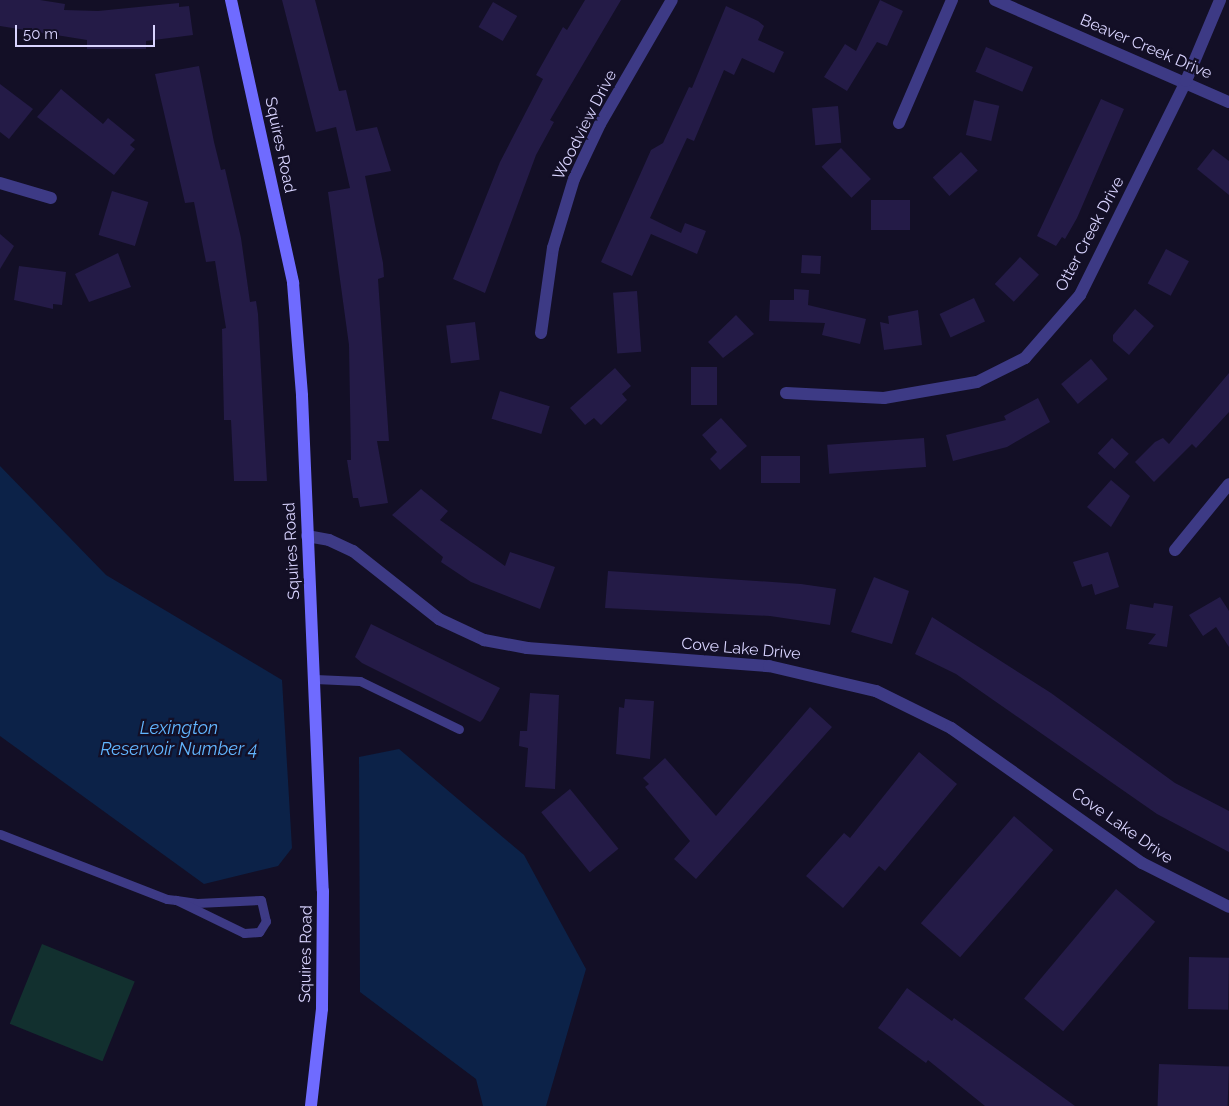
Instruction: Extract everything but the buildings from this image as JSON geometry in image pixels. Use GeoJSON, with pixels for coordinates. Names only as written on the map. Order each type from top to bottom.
{"type":"FeatureCollection","features":[{"type":"Feature","properties":{"kind":"street","name":"Squires Road"},"geometry":{"type":"LineString","coordinates":[[231,0],[293,283],[315,679],[323,961],[311,1106]]}},
{"type":"Feature","properties":{"kind":"street","name":"Woodview Drive"},"geometry":{"type":"LineString","coordinates":[[541,332],[553,248],[574,179],[600,124],[672,0]]}},
{"type":"Feature","properties":{"kind":"street"},"geometry":{"type":"LineString","coordinates":[[900,124],[952,0]]}},
{"type":"Feature","properties":{"kind":"street","name":"Beaver Creek Drive"},"geometry":{"type":"LineString","coordinates":[[995,0],[1186,81],[1229,102]]}},
{"type":"Feature","properties":{"kind":"street","name":"Otter Creek Drive"},"geometry":{"type":"LineString","coordinates":[[786,393],[884,398],[977,382],[1025,358],[1080,294],[1186,81],[1220,0]]}},
{"type":"Feature","properties":{"kind":"street"},"geometry":{"type":"LineString","coordinates":[[0,183],[51,198]]}},
{"type":"Feature","properties":{"kind":"street"},"geometry":{"type":"LineString","coordinates":[[1175,550],[1229,484]]}},
{"type":"Feature","properties":{"kind":"street","name":"Cove Lake Drive"},"geometry":{"type":"LineString","coordinates":[[307,536],[347,548],[439,619],[484,640],[527,648],[769,666],[876,690],[951,728],[1142,863],[1229,906]]}},
{"type":"Feature","properties":{"kind":"lane"},"geometry":{"type":"LineString","coordinates":[[315,679],[360,682],[459,729]]}},
{"type":"Feature","properties":{"kind":"lane"},"geometry":{"type":"LineString","coordinates":[[0,834],[126,885],[176,900],[244,933],[259,932],[266,921],[261,900],[176,900]]}},
{"type":"Feature","properties":{"kind":"green space"},"geometry":{"type":"Polygon","coordinates":[[[42,944],[135,981],[103,1061],[10,1024],[42,944]]]}},
{"type":"Feature","properties":{"kind":"water","name":"Lexington Reservoir Number 4"},"geometry":{"type":"Polygon","coordinates":[[[0,466],[106,575],[282,680],[292,848],[278,866],[204,884],[0,736],[0,466]]]}},
{"type":"Feature","properties":{"kind":"water"},"geometry":{"type":"Polygon","coordinates":[[[399,749],[524,855],[586,969],[546,1106],[483,1106],[476,1079],[360,992],[359,757],[399,749]]]}}]}
